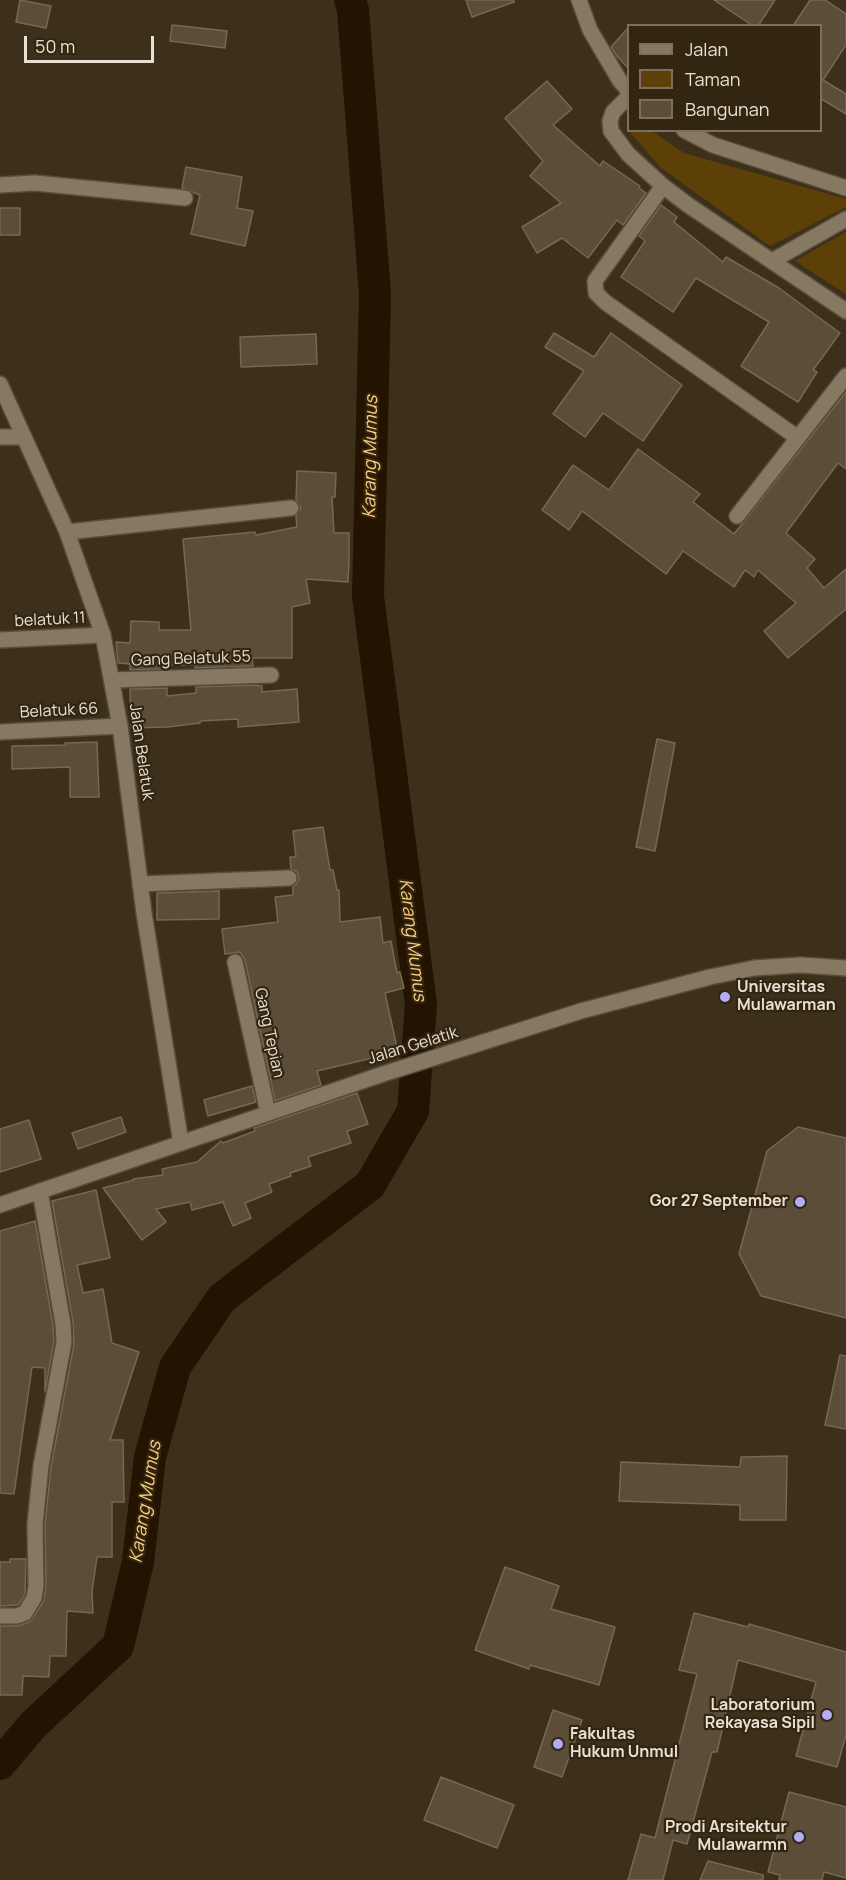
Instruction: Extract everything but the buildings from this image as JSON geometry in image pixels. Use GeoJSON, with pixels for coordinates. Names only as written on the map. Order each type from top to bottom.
{"type":"FeatureCollection","features":[{"type":"Feature","properties":{"kind":"street"},"geometry":{"type":"LineString","coordinates":[[579,0],[590,30],[627,89]]}},
{"type":"Feature","properties":{"kind":"street"},"geometry":{"type":"LineString","coordinates":[[627,98],[613,112],[610,121],[611,131],[628,154],[663,186],[846,311]]}},
{"type":"Feature","properties":{"kind":"street"},"geometry":{"type":"LineString","coordinates":[[688,132],[713,145],[846,188]]}},
{"type":"Feature","properties":{"kind":"street"},"geometry":{"type":"LineString","coordinates":[[0,185],[34,183],[185,198]]}},
{"type":"Feature","properties":{"kind":"street"},"geometry":{"type":"LineString","coordinates":[[663,186],[595,281],[596,293],[605,302],[798,438]]}},
{"type":"Feature","properties":{"kind":"street"},"geometry":{"type":"LineString","coordinates":[[772,261],[846,219]]}},
{"type":"Feature","properties":{"kind":"street"},"geometry":{"type":"LineString","coordinates":[[737,516],[846,376]]}},
{"type":"Feature","properties":{"kind":"street","name":"Jalan Belatuk"},"geometry":{"type":"LineString","coordinates":[[0,384],[67,532],[103,635],[120,726],[140,884],[182,1143]]}},
{"type":"Feature","properties":{"kind":"street"},"geometry":{"type":"LineString","coordinates":[[0,437],[24,437]]}},
{"type":"Feature","properties":{"kind":"street"},"geometry":{"type":"LineString","coordinates":[[67,532],[291,508]]}},
{"type":"Feature","properties":{"kind":"street","name":"belatuk 11"},"geometry":{"type":"LineString","coordinates":[[0,640],[103,635]]}},
{"type":"Feature","properties":{"kind":"street","name":"Gang Belatuk 55"},"geometry":{"type":"LineString","coordinates":[[112,680],[271,675]]}},
{"type":"Feature","properties":{"kind":"street","name":"Belatuk 66"},"geometry":{"type":"LineString","coordinates":[[0,732],[120,726]]}},
{"type":"Feature","properties":{"kind":"street"},"geometry":{"type":"LineString","coordinates":[[140,884],[289,878]]}},
{"type":"Feature","properties":{"kind":"street","name":"Gang Tepian"},"geometry":{"type":"LineString","coordinates":[[235,962],[268,1113]]}},
{"type":"Feature","properties":{"kind":"street","name":"Jalan Gelatik"},"geometry":{"type":"LineString","coordinates":[[0,1205],[383,1074],[602,1005],[754,968],[801,965],[846,968]]}},
{"type":"Feature","properties":{"kind":"street"},"geometry":{"type":"LineString","coordinates":[[0,1616],[17,1616],[26,1613],[34,1598],[35,1524],[41,1466],[64,1342],[63,1323],[40,1191]]}},
{"type":"Feature","properties":{"kind":"green space"},"geometry":{"type":"Polygon","coordinates":[[[630,132],[653,132],[684,153],[846,199],[846,207],[770,246],[660,167],[630,132]]]}},
{"type":"Feature","properties":{"kind":"green space"},"geometry":{"type":"Polygon","coordinates":[[[846,232],[846,294],[795,261],[846,232]]]}},
{"type":"Feature","properties":{"kind":"waterway","name":"Karang Mumus"},"geometry":{"type":"LineString","coordinates":[[0,1764],[33,1725],[118,1646],[138,1562],[150,1457],[175,1367],[222,1298],[370,1185],[413,1111],[421,1005],[368,596],[375,294],[353,10],[350,0]]}},
{"type":"Feature","properties":{"kind":"place","name":"Universitas Mulawarman"},"geometry":{"type":"Point","coordinates":[725,997]}},
{"type":"Feature","properties":{"kind":"place","name":"Gor 27 September"},"geometry":{"type":"Point","coordinates":[800,1202]}},
{"type":"Feature","properties":{"kind":"place","name":"Laboratorium Rekayasa Sipil"},"geometry":{"type":"Point","coordinates":[827,1715]}},
{"type":"Feature","properties":{"kind":"place","name":"Fakultas Hukum Unmul"},"geometry":{"type":"Point","coordinates":[558,1744]}},
{"type":"Feature","properties":{"kind":"place","name":"Prodi Arsitektur Mulawarmn"},"geometry":{"type":"Point","coordinates":[799,1837]}}]}
